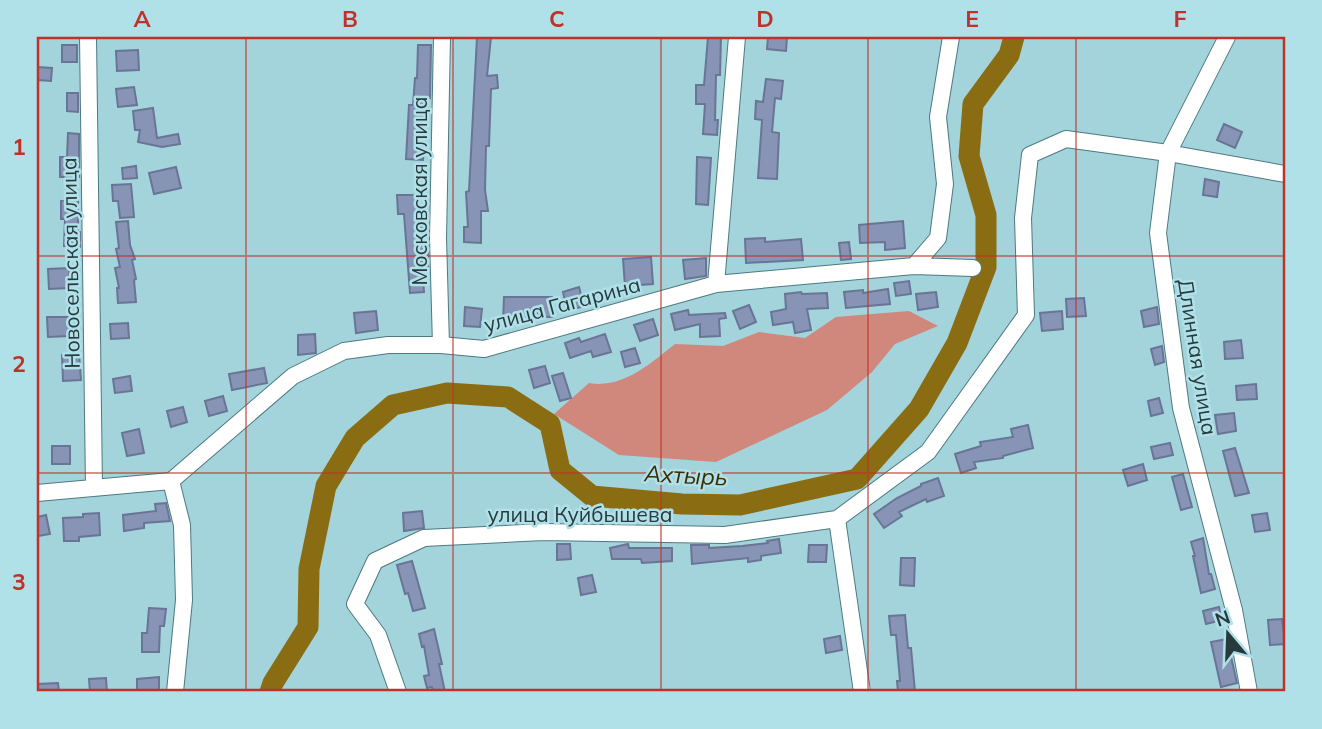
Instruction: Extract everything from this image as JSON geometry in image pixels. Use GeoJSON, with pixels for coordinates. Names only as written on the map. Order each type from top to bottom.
{"type":"FeatureCollection","features":[{"type":"Feature","properties":{"kind":"street","name":"Новосельская улица"},"geometry":{"type":"LineString","coordinates":[[88,37],[94,488]]}},
{"type":"Feature","properties":{"kind":"street","name":"Московская улица"},"geometry":{"type":"LineString","coordinates":[[441,345],[438,238],[442,37]]}},
{"type":"Feature","properties":{"kind":"street"},"geometry":{"type":"LineString","coordinates":[[716,284],[737,37]]}},
{"type":"Feature","properties":{"kind":"street"},"geometry":{"type":"LineString","coordinates":[[914,267],[938,238],[945,184],[938,117],[951,37]]}},
{"type":"Feature","properties":{"kind":"street","name":"Длинная улица"},"geometry":{"type":"LineString","coordinates":[[1227,37],[1168,153],[1158,233],[1181,408],[1234,610],[1249,692]]}},
{"type":"Feature","properties":{"kind":"street"},"geometry":{"type":"LineString","coordinates":[[862,692],[837,519],[928,452],[1026,315],[1023,218],[1030,155],[1066,139],[1168,153],[1285,174]]}},
{"type":"Feature","properties":{"kind":"street","name":"улица Гагарина"},"geometry":{"type":"LineString","coordinates":[[171,481],[293,376],[344,351],[388,345],[441,345],[484,349],[716,284],[914,267],[973,268]]}},
{"type":"Feature","properties":{"kind":"street"},"geometry":{"type":"LineString","coordinates":[[37,492],[171,481],[182,524],[184,600],[175,692]]}},
{"type":"Feature","properties":{"kind":"street","name":"улица Куйбышева"},"geometry":{"type":"LineString","coordinates":[[398,692],[378,635],[355,604],[375,561],[424,538],[543,532],[725,535],[837,519]]}},
{"type":"Feature","properties":{"kind":"shaded area"},"geometry":{"type":"Polygon","coordinates":[[[909,311],[938,326],[895,344],[872,372],[827,410],[716,462],[619,455],[554,414],[589,383],[601,384],[625,378],[675,344],[723,346],[759,332],[805,338],[836,317],[909,311]]]}},
{"type":"Feature","properties":{"kind":"building"},"geometry":{"type":"Polygon","coordinates":[[[477,37],[491,37],[487,76],[497,75],[498,88],[491,89],[489,146],[486,146],[485,190],[488,211],[481,211],[481,243],[464,242],[464,227],[468,227],[466,192],[469,191],[477,37]]]}},
{"type":"Feature","properties":{"kind":"building"},"geometry":{"type":"Polygon","coordinates":[[[708,37],[721,37],[720,75],[716,75],[717,135],[703,134],[705,104],[696,104],[696,85],[704,85],[708,37]]]}},
{"type":"Feature","properties":{"kind":"building"},"geometry":{"type":"Polygon","coordinates":[[[768,37],[787,37],[786,51],[767,49],[768,37]]]}},
{"type":"Feature","properties":{"kind":"building"},"geometry":{"type":"Polygon","coordinates":[[[62,45],[77,45],[77,62],[62,62],[62,45]]]}},
{"type":"Feature","properties":{"kind":"building"},"geometry":{"type":"Polygon","coordinates":[[[418,45],[431,45],[430,98],[428,97],[428,125],[425,125],[423,160],[406,159],[409,105],[413,105],[418,45]]]}},
{"type":"Feature","properties":{"kind":"building"},"geometry":{"type":"Polygon","coordinates":[[[138,50],[139,70],[117,71],[116,51],[138,50]]]}},
{"type":"Feature","properties":{"kind":"building"},"geometry":{"type":"Polygon","coordinates":[[[37,67],[52,68],[51,81],[37,80],[37,67]]]}},
{"type":"Feature","properties":{"kind":"building"},"geometry":{"type":"Polygon","coordinates":[[[766,79],[783,81],[781,99],[775,98],[772,132],[779,133],[777,179],[758,178],[762,120],[755,119],[756,101],[763,102],[766,79]]]}},
{"type":"Feature","properties":{"kind":"building"},"geometry":{"type":"Polygon","coordinates":[[[134,87],[137,105],[118,107],[116,89],[134,87]]]}},
{"type":"Feature","properties":{"kind":"building"},"geometry":{"type":"Polygon","coordinates":[[[67,93],[78,93],[78,112],[67,111],[67,93]]]}},
{"type":"Feature","properties":{"kind":"building"},"geometry":{"type":"Polygon","coordinates":[[[153,108],[157,138],[178,134],[180,144],[162,147],[138,142],[140,130],[135,130],[133,111],[153,108]]]}},
{"type":"Feature","properties":{"kind":"building"},"geometry":{"type":"Polygon","coordinates":[[[1224,124],[1242,132],[1235,148],[1217,140],[1224,124]]]}},
{"type":"Feature","properties":{"kind":"building"},"geometry":{"type":"Polygon","coordinates":[[[68,133],[79,134],[79,177],[60,177],[60,157],[67,157],[68,133]]]}},
{"type":"Feature","properties":{"kind":"building"},"geometry":{"type":"Polygon","coordinates":[[[697,157],[711,158],[708,205],[696,204],[697,157]]]}},
{"type":"Feature","properties":{"kind":"building"},"geometry":{"type":"Polygon","coordinates":[[[136,166],[137,178],[123,179],[122,168],[136,166]]]}},
{"type":"Feature","properties":{"kind":"building"},"geometry":{"type":"Polygon","coordinates":[[[176,167],[181,188],[154,194],[149,173],[176,167]]]}},
{"type":"Feature","properties":{"kind":"building"},"geometry":{"type":"Polygon","coordinates":[[[1205,179],[1219,182],[1217,197],[1203,195],[1205,179]]]}},
{"type":"Feature","properties":{"kind":"building"},"geometry":{"type":"Polygon","coordinates":[[[131,184],[134,217],[120,218],[118,201],[113,201],[112,185],[131,184]]]}},
{"type":"Feature","properties":{"kind":"building"},"geometry":{"type":"Polygon","coordinates":[[[397,195],[419,195],[419,223],[424,223],[424,246],[428,245],[428,267],[422,267],[424,292],[410,293],[404,214],[398,214],[397,195]]]}},
{"type":"Feature","properties":{"kind":"building"},"geometry":{"type":"Polygon","coordinates":[[[61,201],[78,201],[80,247],[64,246],[65,219],[61,219],[61,201]]]}},
{"type":"Feature","properties":{"kind":"building"},"geometry":{"type":"Polygon","coordinates":[[[128,221],[130,245],[135,259],[132,260],[136,279],[136,302],[118,303],[119,288],[115,268],[120,267],[116,249],[119,248],[116,222],[128,221]]]}},
{"type":"Feature","properties":{"kind":"building"},"geometry":{"type":"Polygon","coordinates":[[[903,221],[905,248],[885,250],[885,242],[860,243],[859,225],[903,221]]]}},
{"type":"Feature","properties":{"kind":"building"},"geometry":{"type":"Polygon","coordinates":[[[765,238],[765,242],[801,239],[803,260],[746,263],[745,239],[765,238]]]}},
{"type":"Feature","properties":{"kind":"building"},"geometry":{"type":"Polygon","coordinates":[[[849,242],[851,259],[841,260],[839,243],[849,242]]]}},
{"type":"Feature","properties":{"kind":"building"},"geometry":{"type":"Polygon","coordinates":[[[651,257],[653,284],[625,286],[623,259],[651,257]]]}},
{"type":"Feature","properties":{"kind":"building"},"geometry":{"type":"Polygon","coordinates":[[[706,258],[706,276],[685,279],[683,260],[706,258]]]}},
{"type":"Feature","properties":{"kind":"building"},"geometry":{"type":"Polygon","coordinates":[[[69,268],[70,288],[49,289],[48,269],[69,268]]]}},
{"type":"Feature","properties":{"kind":"building"},"geometry":{"type":"Polygon","coordinates":[[[909,281],[911,294],[896,296],[894,283],[909,281]]]}},
{"type":"Feature","properties":{"kind":"building"},"geometry":{"type":"Polygon","coordinates":[[[579,287],[584,306],[567,311],[563,292],[579,287]]]}},
{"type":"Feature","properties":{"kind":"building"},"geometry":{"type":"Polygon","coordinates":[[[888,289],[890,304],[846,308],[844,292],[863,290],[863,293],[888,289]]]}},
{"type":"Feature","properties":{"kind":"building"},"geometry":{"type":"Polygon","coordinates":[[[936,292],[938,307],[918,310],[916,294],[936,292]]]}},
{"type":"Feature","properties":{"kind":"building"},"geometry":{"type":"Polygon","coordinates":[[[827,293],[828,308],[807,309],[811,330],[795,333],[793,322],[773,325],[771,312],[786,309],[785,294],[827,293]]]}},
{"type":"Feature","properties":{"kind":"building"},"geometry":{"type":"Polygon","coordinates":[[[504,297],[552,297],[552,317],[520,317],[520,322],[503,321],[504,297]]]}},
{"type":"Feature","properties":{"kind":"building"},"geometry":{"type":"Polygon","coordinates":[[[1084,298],[1086,316],[1067,317],[1066,299],[1084,298]]]}},
{"type":"Feature","properties":{"kind":"building"},"geometry":{"type":"Polygon","coordinates":[[[749,305],[756,322],[740,329],[733,311],[749,305]]]}},
{"type":"Feature","properties":{"kind":"building"},"geometry":{"type":"Polygon","coordinates":[[[465,307],[482,309],[480,327],[464,326],[465,307]]]}},
{"type":"Feature","properties":{"kind":"building"},"geometry":{"type":"Polygon","coordinates":[[[1157,307],[1159,324],[1144,327],[1141,311],[1157,307]]]}},
{"type":"Feature","properties":{"kind":"building"},"geometry":{"type":"Polygon","coordinates":[[[688,310],[689,315],[725,313],[726,318],[719,319],[720,336],[700,337],[700,324],[675,330],[671,314],[688,310]]]}},
{"type":"Feature","properties":{"kind":"building"},"geometry":{"type":"Polygon","coordinates":[[[376,311],[378,330],[356,333],[354,313],[376,311]]]}},
{"type":"Feature","properties":{"kind":"building"},"geometry":{"type":"Polygon","coordinates":[[[1062,311],[1063,329],[1042,331],[1040,313],[1062,311]]]}},
{"type":"Feature","properties":{"kind":"building"},"geometry":{"type":"Polygon","coordinates":[[[47,317],[69,317],[69,336],[48,337],[47,317]]]}},
{"type":"Feature","properties":{"kind":"building"},"geometry":{"type":"Polygon","coordinates":[[[653,319],[658,335],[640,341],[634,325],[653,319]]]}},
{"type":"Feature","properties":{"kind":"building"},"geometry":{"type":"Polygon","coordinates":[[[128,323],[129,338],[111,339],[110,324],[128,323]]]}},
{"type":"Feature","properties":{"kind":"building"},"geometry":{"type":"Polygon","coordinates":[[[315,334],[316,353],[298,355],[298,335],[315,334]]]}},
{"type":"Feature","properties":{"kind":"building"},"geometry":{"type":"Polygon","coordinates":[[[605,334],[611,352],[593,357],[591,351],[570,358],[565,343],[579,338],[581,342],[605,334]]]}},
{"type":"Feature","properties":{"kind":"building"},"geometry":{"type":"Polygon","coordinates":[[[1241,340],[1243,358],[1225,359],[1224,342],[1241,340]]]}},
{"type":"Feature","properties":{"kind":"building"},"geometry":{"type":"Polygon","coordinates":[[[1162,346],[1164,362],[1155,365],[1151,349],[1162,346]]]}},
{"type":"Feature","properties":{"kind":"building"},"geometry":{"type":"Polygon","coordinates":[[[635,348],[640,363],[625,367],[621,352],[635,348]]]}},
{"type":"Feature","properties":{"kind":"building"},"geometry":{"type":"Polygon","coordinates":[[[79,354],[81,380],[63,381],[62,355],[79,354]]]}},
{"type":"Feature","properties":{"kind":"building"},"geometry":{"type":"Polygon","coordinates":[[[545,366],[550,383],[534,388],[529,370],[545,366]]]}},
{"type":"Feature","properties":{"kind":"building"},"geometry":{"type":"Polygon","coordinates":[[[264,368],[267,383],[232,390],[229,374],[264,368]]]}},
{"type":"Feature","properties":{"kind":"building"},"geometry":{"type":"Polygon","coordinates":[[[563,373],[571,398],[560,401],[552,376],[563,373]]]}},
{"type":"Feature","properties":{"kind":"building"},"geometry":{"type":"Polygon","coordinates":[[[130,376],[132,391],[115,393],[113,379],[130,376]]]}},
{"type":"Feature","properties":{"kind":"building"},"geometry":{"type":"Polygon","coordinates":[[[1256,384],[1257,399],[1237,400],[1236,386],[1256,384]]]}},
{"type":"Feature","properties":{"kind":"building"},"geometry":{"type":"Polygon","coordinates":[[[223,396],[227,411],[209,416],[205,401],[223,396]]]}},
{"type":"Feature","properties":{"kind":"building"},"geometry":{"type":"Polygon","coordinates":[[[1159,398],[1163,413],[1151,416],[1148,401],[1159,398]]]}},
{"type":"Feature","properties":{"kind":"building"},"geometry":{"type":"Polygon","coordinates":[[[183,407],[187,422],[171,427],[167,411],[183,407]]]}},
{"type":"Feature","properties":{"kind":"building"},"geometry":{"type":"Polygon","coordinates":[[[1234,413],[1236,431],[1218,434],[1215,415],[1234,413]]]}},
{"type":"Feature","properties":{"kind":"building"},"geometry":{"type":"Polygon","coordinates":[[[1028,425],[1033,448],[1003,458],[974,462],[976,468],[961,473],[955,454],[981,446],[980,442],[1013,437],[1011,429],[1028,425]]]}},
{"type":"Feature","properties":{"kind":"building"},"geometry":{"type":"Polygon","coordinates":[[[139,429],[144,453],[127,456],[122,433],[139,429]]]}},
{"type":"Feature","properties":{"kind":"building"},"geometry":{"type":"Polygon","coordinates":[[[1170,443],[1173,455],[1154,459],[1151,447],[1170,443]]]}},
{"type":"Feature","properties":{"kind":"building"},"geometry":{"type":"Polygon","coordinates":[[[52,446],[70,446],[70,464],[52,464],[52,446]]]}},
{"type":"Feature","properties":{"kind":"building"},"geometry":{"type":"Polygon","coordinates":[[[1235,448],[1249,493],[1235,496],[1223,451],[1235,448]]]}},
{"type":"Feature","properties":{"kind":"building"},"geometry":{"type":"Polygon","coordinates":[[[1143,464],[1147,480],[1128,486],[1123,470],[1143,464]]]}},
{"type":"Feature","properties":{"kind":"building"},"geometry":{"type":"Polygon","coordinates":[[[1183,474],[1192,507],[1181,510],[1172,477],[1183,474]]]}},
{"type":"Feature","properties":{"kind":"building"},"geometry":{"type":"Polygon","coordinates":[[[938,478],[944,496],[927,502],[926,499],[899,512],[902,516],[884,528],[874,514],[921,484],[938,478]]]}},
{"type":"Feature","properties":{"kind":"building"},"geometry":{"type":"Polygon","coordinates":[[[166,503],[170,521],[144,523],[144,528],[124,531],[123,515],[156,511],[155,504],[166,503]]]}},
{"type":"Feature","properties":{"kind":"building"},"geometry":{"type":"Polygon","coordinates":[[[422,511],[424,528],[404,531],[403,513],[422,511]]]}},
{"type":"Feature","properties":{"kind":"building"},"geometry":{"type":"Polygon","coordinates":[[[99,513],[100,535],[79,537],[79,541],[64,541],[63,518],[99,513]]]}},
{"type":"Feature","properties":{"kind":"building"},"geometry":{"type":"Polygon","coordinates":[[[528,513],[528,522],[509,523],[509,514],[528,513]]]}},
{"type":"Feature","properties":{"kind":"building"},"geometry":{"type":"Polygon","coordinates":[[[1267,513],[1270,530],[1255,532],[1252,515],[1267,513]]]}},
{"type":"Feature","properties":{"kind":"building"},"geometry":{"type":"Polygon","coordinates":[[[46,515],[50,534],[38,536],[37,517],[46,515]]]}},
{"type":"Feature","properties":{"kind":"building"},"geometry":{"type":"Polygon","coordinates":[[[1203,538],[1209,574],[1215,589],[1201,593],[1191,542],[1203,538]]]}},
{"type":"Feature","properties":{"kind":"building"},"geometry":{"type":"Polygon","coordinates":[[[779,539],[781,553],[761,556],[761,560],[748,562],[748,558],[692,564],[691,545],[709,545],[709,548],[742,546],[779,539]]]}},
{"type":"Feature","properties":{"kind":"building"},"geometry":{"type":"Polygon","coordinates":[[[557,544],[570,544],[571,559],[557,560],[557,544]]]}},
{"type":"Feature","properties":{"kind":"building"},"geometry":{"type":"Polygon","coordinates":[[[628,544],[629,548],[672,548],[672,561],[642,563],[641,559],[612,559],[610,548],[628,544]]]}},
{"type":"Feature","properties":{"kind":"building"},"geometry":{"type":"Polygon","coordinates":[[[809,545],[827,545],[826,562],[808,562],[809,545]]]}},
{"type":"Feature","properties":{"kind":"building"},"geometry":{"type":"Polygon","coordinates":[[[901,558],[915,558],[914,586],[900,585],[901,558]]]}},
{"type":"Feature","properties":{"kind":"building"},"geometry":{"type":"Polygon","coordinates":[[[412,561],[425,608],[413,611],[397,565],[412,561]]]}},
{"type":"Feature","properties":{"kind":"building"},"geometry":{"type":"Polygon","coordinates":[[[592,575],[596,592],[581,595],[578,578],[592,575]]]}},
{"type":"Feature","properties":{"kind":"building"},"geometry":{"type":"Polygon","coordinates":[[[1219,607],[1222,620],[1206,624],[1203,611],[1219,607]]]}},
{"type":"Feature","properties":{"kind":"building"},"geometry":{"type":"Polygon","coordinates":[[[149,608],[166,609],[164,626],[160,626],[159,652],[142,652],[142,633],[147,633],[149,608]]]}},
{"type":"Feature","properties":{"kind":"building"},"geometry":{"type":"Polygon","coordinates":[[[905,615],[915,692],[898,692],[897,681],[900,681],[896,635],[891,635],[889,616],[905,615]]]}},
{"type":"Feature","properties":{"kind":"building"},"geometry":{"type":"Polygon","coordinates":[[[1282,619],[1285,644],[1270,645],[1268,620],[1282,619]]]}},
{"type":"Feature","properties":{"kind":"building"},"geometry":{"type":"Polygon","coordinates":[[[434,629],[445,692],[433,692],[432,687],[427,688],[424,676],[429,675],[419,634],[434,629]]]}},
{"type":"Feature","properties":{"kind":"building"},"geometry":{"type":"Polygon","coordinates":[[[840,636],[842,650],[826,653],[824,639],[840,636]]]}},
{"type":"Feature","properties":{"kind":"building"},"geometry":{"type":"Polygon","coordinates":[[[1227,639],[1237,683],[1221,687],[1211,642],[1227,639]]]}},
{"type":"Feature","properties":{"kind":"building"},"geometry":{"type":"Polygon","coordinates":[[[159,677],[159,692],[137,692],[137,679],[159,677]]]}},
{"type":"Feature","properties":{"kind":"building"},"geometry":{"type":"Polygon","coordinates":[[[106,678],[107,692],[90,692],[89,679],[106,678]]]}},
{"type":"Feature","properties":{"kind":"building"},"geometry":{"type":"Polygon","coordinates":[[[58,683],[59,692],[37,692],[37,684],[58,683]]]}},
{"type":"Feature","properties":{"kind":"waterway","name":"Ахтырь"},"geometry":{"type":"LineString","coordinates":[[270,692],[308,627],[309,569],[326,486],[355,438],[393,405],[447,393],[508,397],[550,424],[560,470],[592,496],[682,504],[740,505],[857,479],[919,409],[957,343],[986,267],[986,215],[969,156],[973,104],[1009,55],[1014,37]]}}]}
